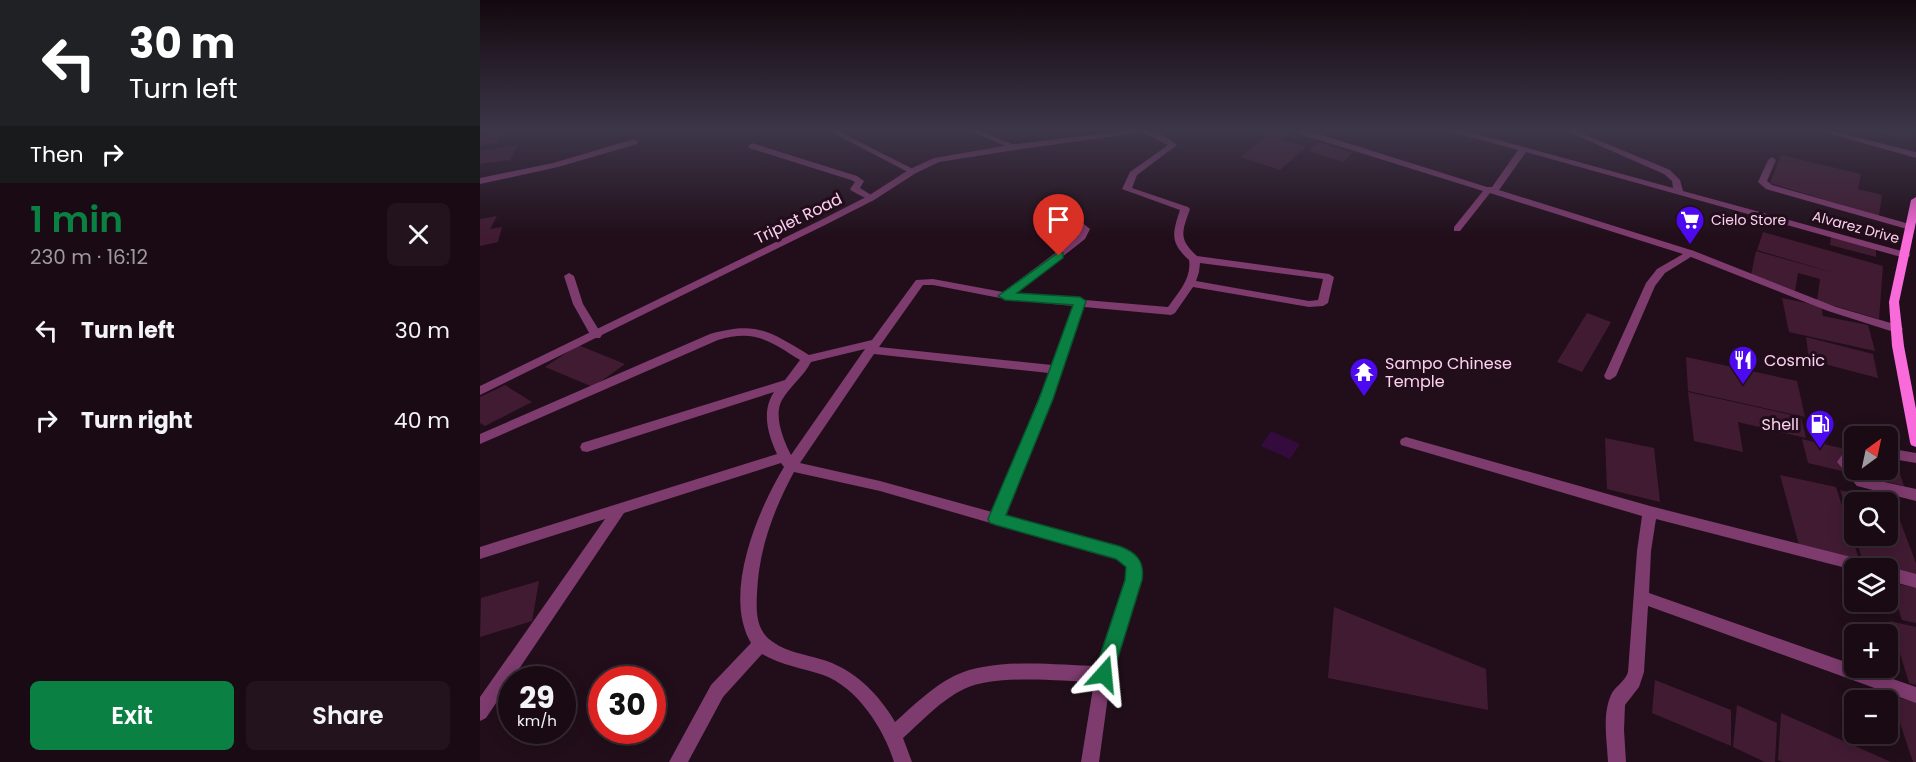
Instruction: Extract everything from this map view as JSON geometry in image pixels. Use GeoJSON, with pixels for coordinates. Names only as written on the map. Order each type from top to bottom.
{"type":"FeatureCollection","features":[{"type":"Feature","properties":{"kind":"main road"},"geometry":{"type":"LineString","coordinates":[[1916,200],[1913,225],[1894,302],[1916,442]]}},
{"type":"Feature","properties":{"kind":"street"},"geometry":{"type":"LineString","coordinates":[[480,181],[552,166]]}},
{"type":"Feature","properties":{"kind":"street"},"geometry":{"type":"LineString","coordinates":[[814,166],[854,178],[860,182],[855,189],[871,198]]}},
{"type":"Feature","properties":{"kind":"street"},"geometry":{"type":"LineString","coordinates":[[902,166],[913,171]]}},
{"type":"Feature","properties":{"kind":"street","name":"Triplet Road"},"geometry":{"type":"LineString","coordinates":[[480,391],[871,198],[925,166]]}},
{"type":"Feature","properties":{"kind":"street"},"geometry":{"type":"LineString","coordinates":[[1144,166],[1132,174],[1127,189],[1185,209],[1178,226],[1180,244],[1194,259],[1329,277],[1323,303],[1309,304],[1190,283]]}},
{"type":"Feature","properties":{"kind":"street"},"geometry":{"type":"LineString","coordinates":[[1412,166],[1690,253],[1832,309],[1897,329]]}},
{"type":"Feature","properties":{"kind":"street"},"geometry":{"type":"LineString","coordinates":[[1457,229],[1511,166]]}},
{"type":"Feature","properties":{"kind":"street","name":"Alvarez Drive"},"geometry":{"type":"LineString","coordinates":[[1579,166],[1905,255]]}},
{"type":"Feature","properties":{"kind":"street"},"geometry":{"type":"LineString","coordinates":[[1652,166],[1667,172],[1676,180],[1679,193]]}},
{"type":"Feature","properties":{"kind":"street"},"geometry":{"type":"LineString","coordinates":[[1770,166],[1762,183],[1769,187],[1913,225]]}},
{"type":"Feature","properties":{"kind":"street"},"geometry":{"type":"LineString","coordinates":[[1005,296],[1082,237],[1085,229],[1074,219]]}},
{"type":"Feature","properties":{"kind":"street"},"geometry":{"type":"LineString","coordinates":[[1610,376],[1650,285],[1661,271],[1690,253]]}},
{"type":"Feature","properties":{"kind":"street"},"geometry":{"type":"LineString","coordinates":[[903,762],[894,734],[866,697],[831,670],[785,656],[761,643],[749,622],[749,580],[766,512],[787,462],[920,282],[933,282],[1005,296],[1171,311],[1190,283],[1194,259]]}},
{"type":"Feature","properties":{"kind":"street"},"geometry":{"type":"LineString","coordinates":[[568,276],[578,304],[596,335]]}},
{"type":"Feature","properties":{"kind":"street"},"geometry":{"type":"LineString","coordinates":[[996,519],[1056,370],[1080,301]]}},
{"type":"Feature","properties":{"kind":"street"},"geometry":{"type":"LineString","coordinates":[[480,439],[729,333],[742,330],[760,332],[807,359],[873,347],[1056,370]]}},
{"type":"Feature","properties":{"kind":"street"},"geometry":{"type":"LineString","coordinates":[[787,462],[773,419],[773,409],[778,397],[804,366],[807,359]]}},
{"type":"Feature","properties":{"kind":"street"},"geometry":{"type":"LineString","coordinates":[[587,447],[790,383]]}},
{"type":"Feature","properties":{"kind":"street"},"geometry":{"type":"LineString","coordinates":[[1406,442],[1650,512],[1844,561]]}},
{"type":"Feature","properties":{"kind":"street"},"geometry":{"type":"LineString","coordinates":[[1898,455],[1916,458]]}},
{"type":"Feature","properties":{"kind":"street"},"geometry":{"type":"LineString","coordinates":[[480,554],[619,510],[787,462],[1119,553],[1127,556],[1133,563],[1134,580],[1104,674],[1090,762]]}},
{"type":"Feature","properties":{"kind":"street"},"geometry":{"type":"LineString","coordinates":[[1860,480],[1916,495]]}},
{"type":"Feature","properties":{"kind":"street"},"geometry":{"type":"LineString","coordinates":[[480,712],[619,510]]}},
{"type":"Feature","properties":{"kind":"street"},"geometry":{"type":"LineString","coordinates":[[1617,762],[1618,699],[1634,682],[1650,512]]}},
{"type":"Feature","properties":{"kind":"street"},"geometry":{"type":"LineString","coordinates":[[1898,576],[1916,581]]}},
{"type":"Feature","properties":{"kind":"street"},"geometry":{"type":"LineString","coordinates":[[1641,597],[1916,695]]}},
{"type":"Feature","properties":{"kind":"street"},"geometry":{"type":"LineString","coordinates":[[678,762],[717,691],[761,643]]}},
{"type":"Feature","properties":{"kind":"street"},"geometry":{"type":"LineString","coordinates":[[894,734],[954,687],[986,674],[1104,674]]}},
{"type":"Feature","properties":{"kind":"shaded area"},"geometry":{"type":"Polygon","coordinates":[[[1271,431],[1300,444],[1290,459],[1261,446],[1271,431]]]}},
{"type":"Feature","properties":{"kind":"building"},"geometry":{"type":"Polygon","coordinates":[[[1266,166],[1285,166],[1280,170],[1266,166]]]}},
{"type":"Feature","properties":{"kind":"building"},"geometry":{"type":"Polygon","coordinates":[[[1777,166],[1825,166],[1861,174],[1858,189],[1882,195],[1879,216],[1770,183],[1777,166]]]}},
{"type":"Feature","properties":{"kind":"building"},"geometry":{"type":"Polygon","coordinates":[[[497,216],[490,229],[502,227],[498,242],[480,246],[480,219],[497,216]]]}},
{"type":"Feature","properties":{"kind":"building"},"geometry":{"type":"Polygon","coordinates":[[[1763,232],[1883,266],[1879,319],[1817,301],[1820,279],[1798,273],[1795,291],[1751,275],[1756,251],[1835,273],[1757,250],[1763,232]]]}},
{"type":"Feature","properties":{"kind":"building"},"geometry":{"type":"Polygon","coordinates":[[[1831,237],[1876,249],[1876,257],[1830,245],[1831,237]]]}},
{"type":"Feature","properties":{"kind":"building"},"geometry":{"type":"Polygon","coordinates":[[[1782,298],[1821,306],[1823,316],[1868,325],[1875,351],[1789,332],[1782,298]]]}},
{"type":"Feature","properties":{"kind":"building"},"geometry":{"type":"Polygon","coordinates":[[[1587,313],[1611,322],[1582,372],[1557,362],[1587,313]]]}},
{"type":"Feature","properties":{"kind":"building"},"geometry":{"type":"Polygon","coordinates":[[[1806,337],[1873,354],[1878,378],[1809,360],[1806,337]]]}},
{"type":"Feature","properties":{"kind":"building"},"geometry":{"type":"Polygon","coordinates":[[[578,345],[625,364],[593,387],[545,367],[578,345]]]}},
{"type":"Feature","properties":{"kind":"building","name":"Cosmic"},"geometry":{"type":"Polygon","coordinates":[[[1686,357],[1797,381],[1805,417],[1688,391],[1686,357]]]}},
{"type":"Feature","properties":{"kind":"building"},"geometry":{"type":"Polygon","coordinates":[[[505,385],[532,402],[485,426],[480,423],[480,397],[505,385]]]}},
{"type":"Feature","properties":{"kind":"building"},"geometry":{"type":"Polygon","coordinates":[[[1688,392],[1801,417],[1806,438],[1738,422],[1743,452],[1694,441],[1688,392]]]}},
{"type":"Feature","properties":{"kind":"building"},"geometry":{"type":"Polygon","coordinates":[[[1605,438],[1654,448],[1660,502],[1607,489],[1605,438]]]}},
{"type":"Feature","properties":{"kind":"building"},"geometry":{"type":"Polygon","coordinates":[[[1802,439],[1844,449],[1844,472],[1808,463],[1802,439]]]}},
{"type":"Feature","properties":{"kind":"building"},"geometry":{"type":"Polygon","coordinates":[[[1898,469],[1904,486],[1879,480],[1898,480],[1898,469]]]}},
{"type":"Feature","properties":{"kind":"building"},"geometry":{"type":"Polygon","coordinates":[[[1780,475],[1836,487],[1844,512],[1844,546],[1855,546],[1859,558],[1799,545],[1780,475]]]}},
{"type":"Feature","properties":{"kind":"building"},"geometry":{"type":"Polygon","coordinates":[[[1840,490],[1849,492],[1844,492],[1844,502],[1840,490]]]}},
{"type":"Feature","properties":{"kind":"building"},"geometry":{"type":"Polygon","coordinates":[[[1898,515],[1916,563],[1916,577],[1898,573],[1898,558],[1862,558],[1858,546],[1898,546],[1898,515]]]}},
{"type":"Feature","properties":{"kind":"building"},"geometry":{"type":"Polygon","coordinates":[[[539,581],[532,621],[480,637],[481,598],[539,581]]]}},
{"type":"Feature","properties":{"kind":"building"},"geometry":{"type":"Polygon","coordinates":[[[1898,584],[1916,588],[1916,623],[1902,620],[1898,607],[1898,584]]]}},
{"type":"Feature","properties":{"kind":"building"},"geometry":{"type":"Polygon","coordinates":[[[1334,607],[1486,669],[1488,710],[1328,678],[1334,607]]]}},
{"type":"Feature","properties":{"kind":"building"},"geometry":{"type":"Polygon","coordinates":[[[1890,621],[1916,627],[1916,685],[1909,683],[1898,647],[1898,624],[1891,624],[1890,621]]]}},
{"type":"Feature","properties":{"kind":"building"},"geometry":{"type":"Polygon","coordinates":[[[1655,680],[1731,710],[1731,746],[1652,713],[1655,680]]]}},
{"type":"Feature","properties":{"kind":"building"},"geometry":{"type":"Polygon","coordinates":[[[1898,698],[1916,702],[1916,762],[1913,762],[1898,717],[1898,698]]]}},
{"type":"Feature","properties":{"kind":"building"},"geometry":{"type":"Polygon","coordinates":[[[1737,705],[1777,723],[1775,762],[1765,762],[1733,747],[1737,705]]]}},
{"type":"Feature","properties":{"kind":"building"},"geometry":{"type":"Polygon","coordinates":[[[1781,713],[1844,741],[1844,744],[1851,744],[1891,762],[1783,762],[1778,760],[1781,713]]]}},
{"type":"Feature","properties":{"kind":"place","name":"Cielo Store"},"geometry":{"type":"Point","coordinates":[1690,246]}},
{"type":"Feature","properties":{"kind":"place","name":"Cosmic"},"geometry":{"type":"Point","coordinates":[1743,386]}},
{"type":"Feature","properties":{"kind":"place","name":"Sampo Chinese Temple"},"geometry":{"type":"Point","coordinates":[1364,398]}},
{"type":"Feature","properties":{"kind":"place","name":"Shell"},"geometry":{"type":"Point","coordinates":[1820,450]}},
{"type":"Feature","properties":{"kind":"route"},"geometry":{"type":"LineString","coordinates":[[1059,256],[1005,296],[1080,301],[1046,399],[996,519],[1119,553],[1127,556],[1133,563],[1134,580],[1104,674]]}}]}
